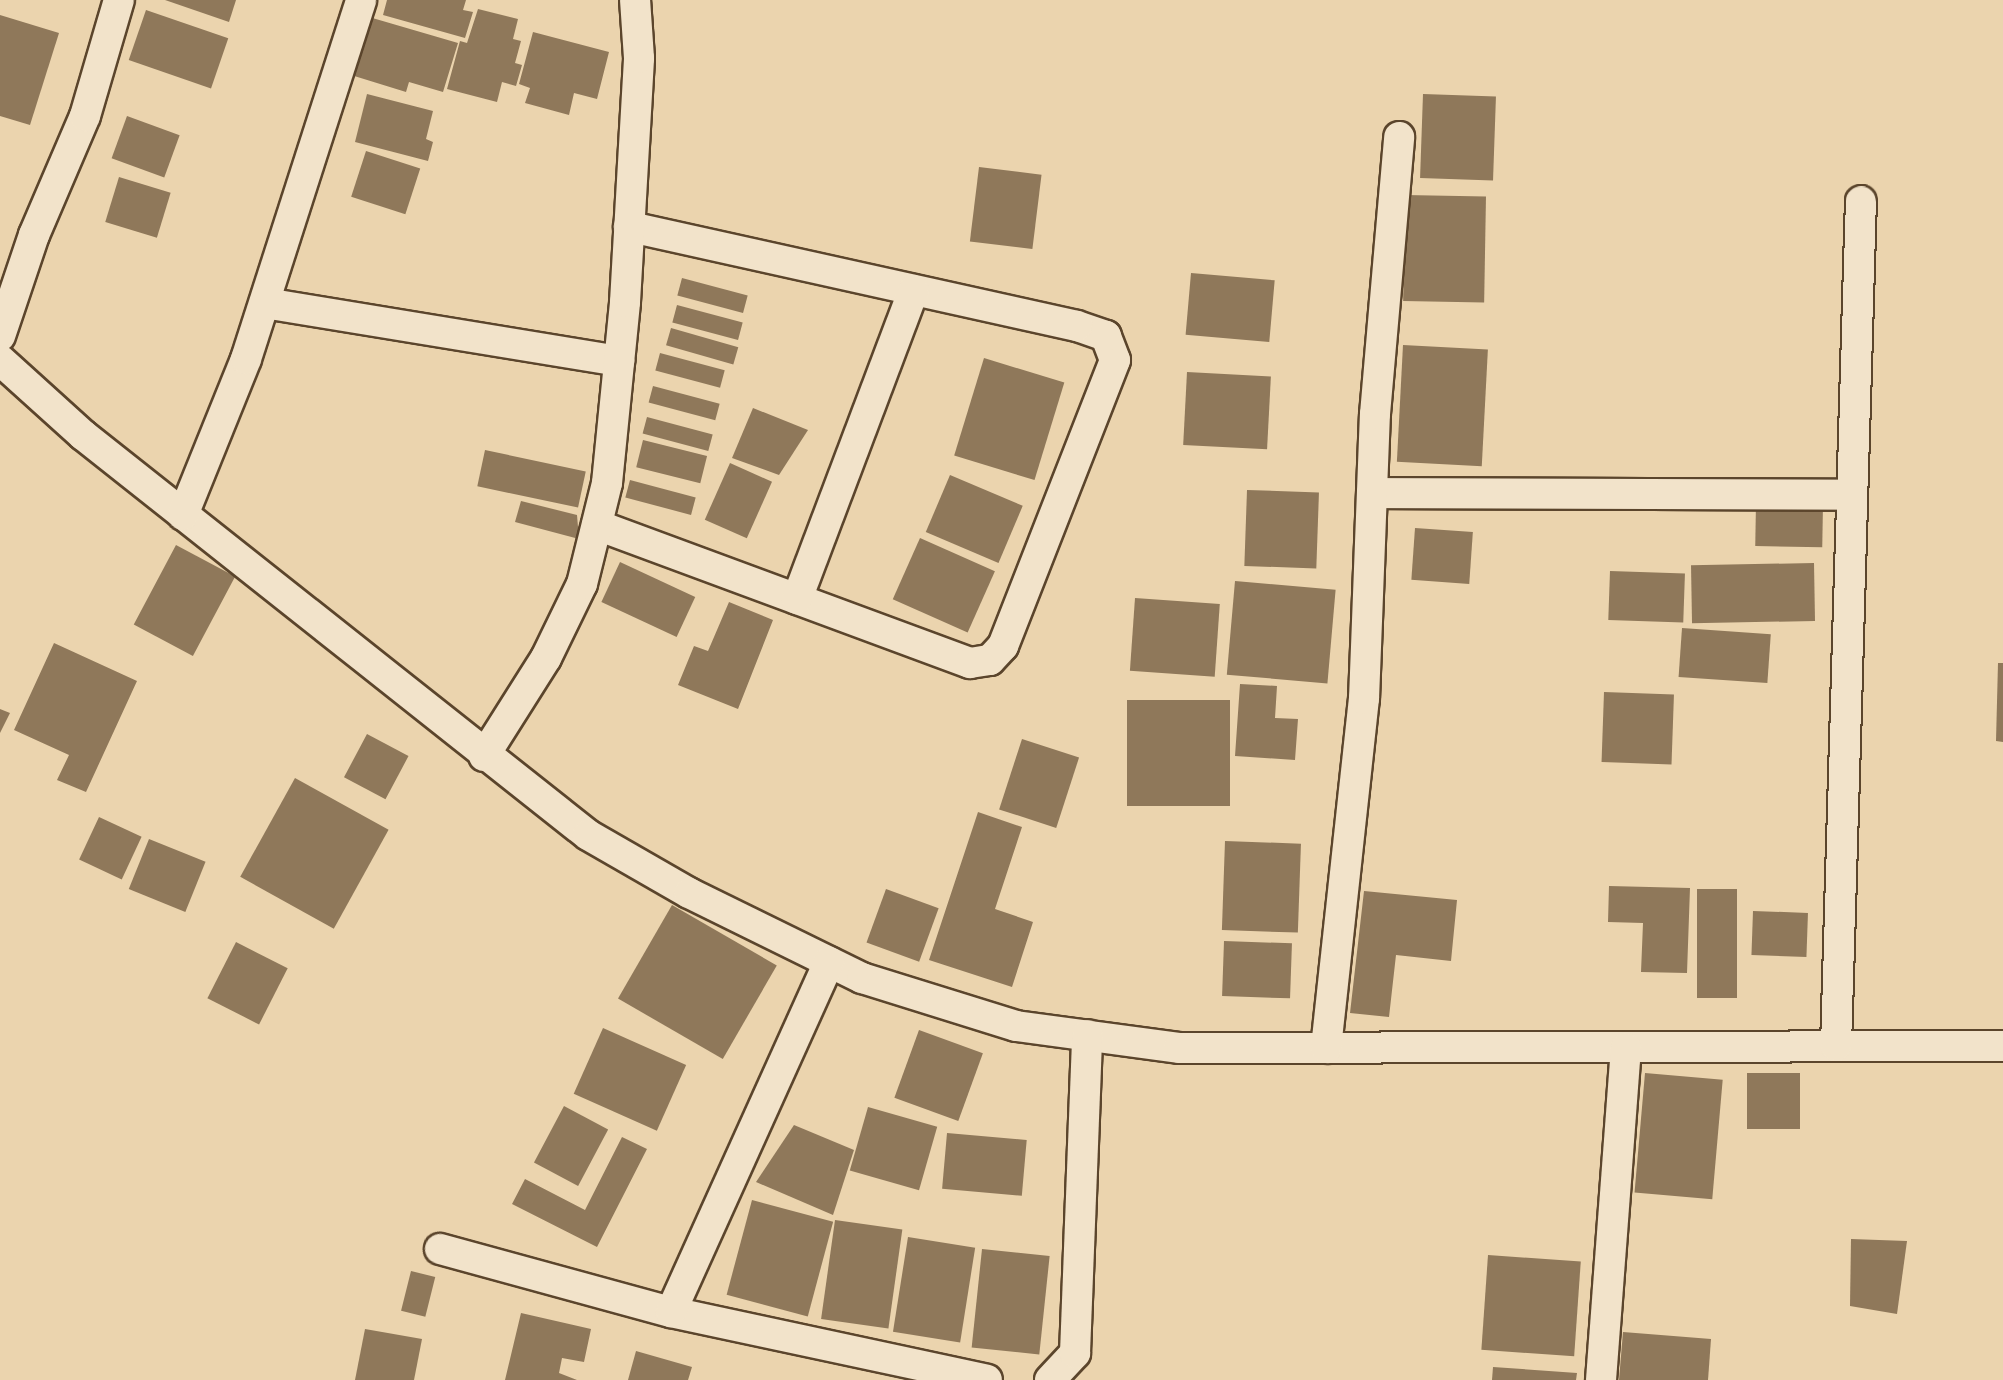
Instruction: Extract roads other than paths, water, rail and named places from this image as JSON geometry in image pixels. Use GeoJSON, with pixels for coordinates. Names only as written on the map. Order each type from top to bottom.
{"type":"FeatureCollection","features":[{"type":"Feature","properties":{"kind":"street"},"geometry":{"type":"LineString","coordinates":[[0,336],[34,235],[85,116],[119,0]]}},
{"type":"Feature","properties":{"kind":"street"},"geometry":{"type":"LineString","coordinates":[[183,515],[265,303],[361,0]]}},
{"type":"Feature","properties":{"kind":"street"},"geometry":{"type":"LineString","coordinates":[[484,756],[546,658],[582,584],[607,483],[619,361],[639,58],[635,0]]}},
{"type":"Feature","properties":{"kind":"street"},"geometry":{"type":"LineString","coordinates":[[1326,1048],[1364,699],[1372,493],[1399,137]]}},
{"type":"Feature","properties":{"kind":"street"},"geometry":{"type":"LineString","coordinates":[[1836,1046],[1861,201]]}},
{"type":"Feature","properties":{"kind":"street"},"geometry":{"type":"LineString","coordinates":[[597,525],[970,663],[990,660],[1003,646],[1115,360],[1106,336],[1077,326],[629,227]]}},
{"type":"Feature","properties":{"kind":"street"},"geometry":{"type":"LineString","coordinates":[[797,599],[914,290]]}},
{"type":"Feature","properties":{"kind":"street"},"geometry":{"type":"LineString","coordinates":[[265,303],[619,361]]}},
{"type":"Feature","properties":{"kind":"street"},"geometry":{"type":"LineString","coordinates":[[0,360],[83,435],[484,756],[588,835],[689,893],[862,978],[1016,1026],[1179,1048],[2003,1046]]}},
{"type":"Feature","properties":{"kind":"street"},"geometry":{"type":"LineString","coordinates":[[1372,493],[1852,495]]}},
{"type":"Feature","properties":{"kind":"street"},"geometry":{"type":"LineString","coordinates":[[671,1312],[829,962]]}},
{"type":"Feature","properties":{"kind":"street"},"geometry":{"type":"LineString","coordinates":[[1050,1380],[1075,1353],[1087,1035]]}},
{"type":"Feature","properties":{"kind":"street"},"geometry":{"type":"LineString","coordinates":[[1601,1380],[1626,1048]]}},
{"type":"Feature","properties":{"kind":"street"},"geometry":{"type":"LineString","coordinates":[[440,1249],[671,1312],[987,1380]]}}]}
